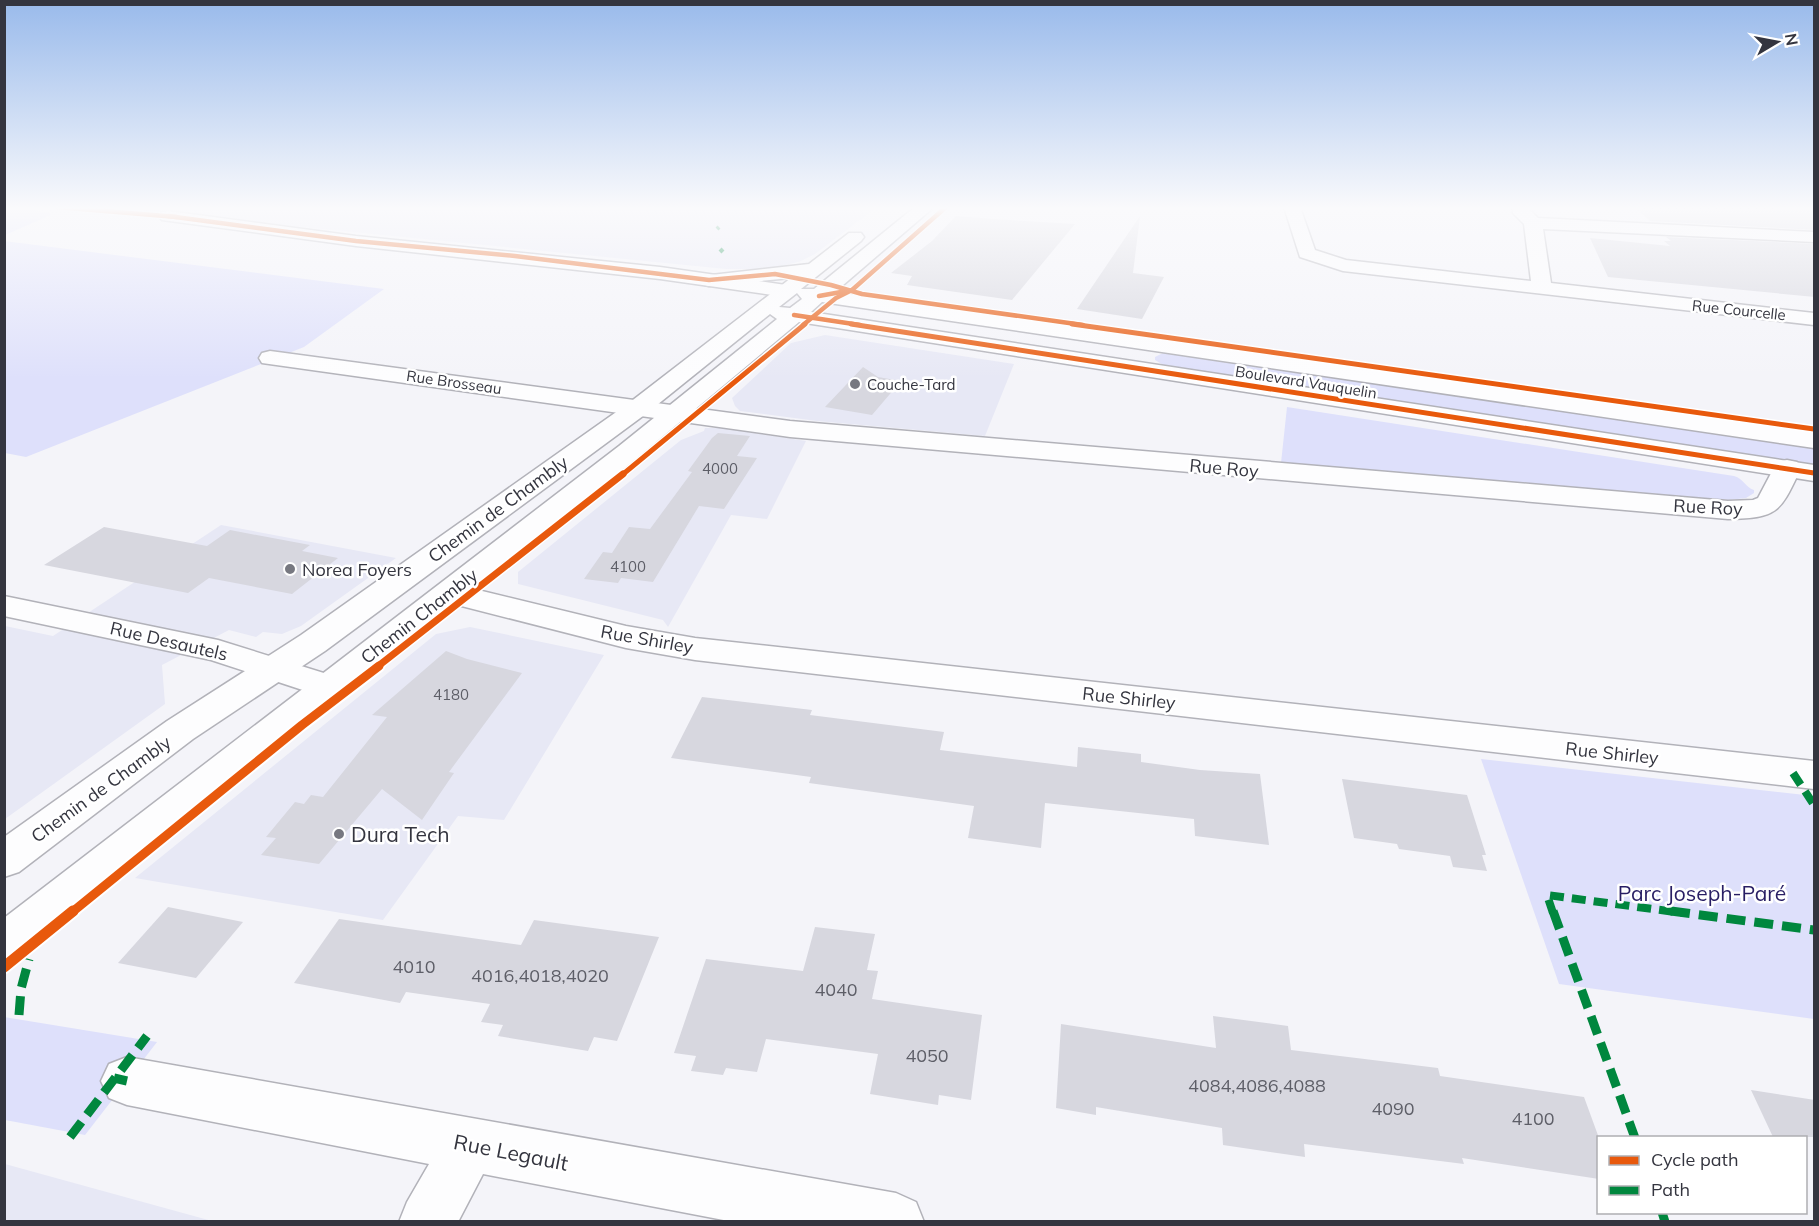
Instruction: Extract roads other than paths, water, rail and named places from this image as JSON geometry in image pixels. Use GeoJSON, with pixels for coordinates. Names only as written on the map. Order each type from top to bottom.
{"type":"FeatureCollection","features":[{"type":"Feature","properties":{"kind":"street"},"geometry":{"type":"LineString","coordinates":[[509,264],[632,290]]}},
{"type":"Feature","properties":{"kind":"street"},"geometry":{"type":"LineString","coordinates":[[581,264],[709,280],[764,276],[815,268]]}},
{"type":"Feature","properties":{"kind":"street","name":"Chemin de Chambly"},"geometry":{"type":"LineString","coordinates":[[4,860],[180,730],[272,670],[638,408],[820,264]]}},
{"type":"Feature","properties":{"kind":"street","name":"Chemin de Chambly"},"geometry":{"type":"LineString","coordinates":[[4,945],[676,414],[856,264]]}},
{"type":"Feature","properties":{"kind":"street","name":"Rue Courcelle"},"geometry":{"type":"LineString","coordinates":[[1338,264],[1815,319]]}},
{"type":"Feature","properties":{"kind":"street"},"geometry":{"type":"LineString","coordinates":[[1539,264],[1542,288]]}},
{"type":"Feature","properties":{"kind":"street"},"geometry":{"type":"LineString","coordinates":[[846,272],[864,288],[900,307]]}},
{"type":"Feature","properties":{"kind":"street","name":"Boulevard Vauquelin"},"geometry":{"type":"LineString","coordinates":[[709,280],[1815,440]]}},
{"type":"Feature","properties":{"kind":"street","name":"Boulevard Vauquelin"},"geometry":{"type":"LineString","coordinates":[[738,305],[1815,472]]}},
{"type":"Feature","properties":{"kind":"street","name":"Rue Brosseau"},"geometry":{"type":"LineString","coordinates":[[270,358],[638,408]]}},
{"type":"Feature","properties":{"kind":"street","name":"Rue Roy"},"geometry":{"type":"LineString","coordinates":[[638,408],[790,429],[973,447],[1728,510],[1764,507],[1772,502],[1787,468]]}},
{"type":"Feature","properties":{"kind":"street","name":"Rue Shirley"},"geometry":{"type":"LineString","coordinates":[[449,593],[650,643],[1815,776]]}},
{"type":"Feature","properties":{"kind":"street","name":"Rue Desautels"},"geometry":{"type":"LineString","coordinates":[[4,606],[218,651],[330,687]]}},
{"type":"Feature","properties":{"kind":"street","name":"Rue Legault"},"geometry":{"type":"LineString","coordinates":[[127,1081],[658,1181],[896,1221]]}},
{"type":"Feature","properties":{"kind":"street"},"geometry":{"type":"LineString","coordinates":[[428,1221],[470,1144]]}},
{"type":"Feature","properties":{"kind":"place","name":"Couche-Tard"},"geometry":{"type":"Point","coordinates":[855,384]}},
{"type":"Feature","properties":{"kind":"place","name":"Norea Foyers"},"geometry":{"type":"Point","coordinates":[290,569]}},
{"type":"Feature","properties":{"kind":"place","name":"Dura Tech"},"geometry":{"type":"Point","coordinates":[339,834]}},
{"type":"Feature","properties":{"kind":"park label","name":"Parc Joseph-Paré"},"geometry":{"type":"Point","coordinates":[1702,893]}}]}
